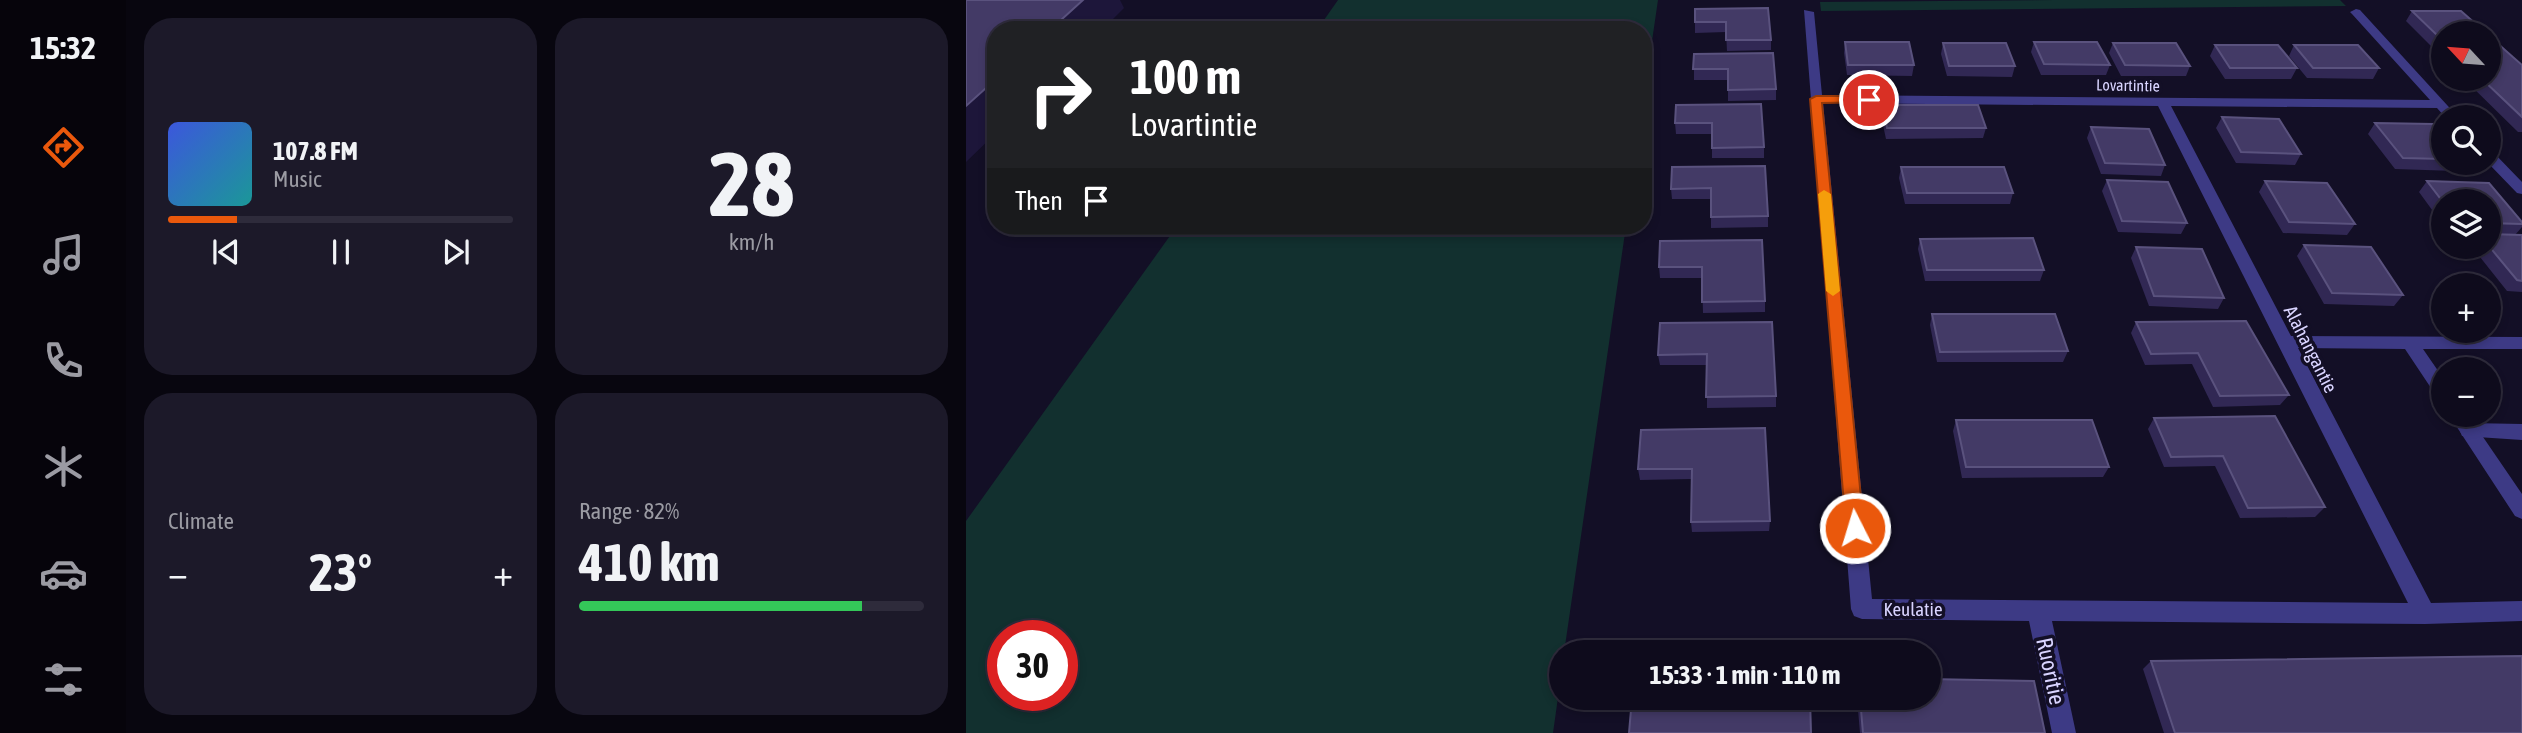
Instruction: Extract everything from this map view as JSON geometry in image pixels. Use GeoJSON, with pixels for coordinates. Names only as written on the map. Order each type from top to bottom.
{"type":"FeatureCollection","features":[{"type":"Feature","properties":{"kind":"street","name":"Keulatie"},"geometry":{"type":"LineString","coordinates":[[1808,12],[1862,609],[2425,614],[2522,611]]}},
{"type":"Feature","properties":{"kind":"street"},"geometry":{"type":"LineString","coordinates":[[2356,12],[2440,104]]}},
{"type":"Feature","properties":{"kind":"street","name":"Lovartintie"},"geometry":{"type":"LineString","coordinates":[[1816,99],[2440,104]]}},
{"type":"Feature","properties":{"kind":"street","name":"Alahangantie"},"geometry":{"type":"LineString","coordinates":[[2163,103],[2283,342],[2425,614]]}},
{"type":"Feature","properties":{"kind":"street"},"geometry":{"type":"LineString","coordinates":[[2501,168],[2522,190]]}},
{"type":"Feature","properties":{"kind":"street"},"geometry":{"type":"LineString","coordinates":[[2409,341],[2431,374]]}},
{"type":"Feature","properties":{"kind":"street"},"geometry":{"type":"LineString","coordinates":[[2283,342],[2522,343]]}},
{"type":"Feature","properties":{"kind":"street"},"geometry":{"type":"LineString","coordinates":[[2467,427],[2522,510]]}},
{"type":"Feature","properties":{"kind":"street"},"geometry":{"type":"LineString","coordinates":[[2490,427],[2522,432]]}},
{"type":"Feature","properties":{"kind":"street","name":"Ruoritie"},"geometry":{"type":"LineString","coordinates":[[2038,609],[2064,733]]}},
{"type":"Feature","properties":{"kind":"green space"},"geometry":{"type":"Polygon","coordinates":[[[1338,0],[1658,0],[1652,41],[1652,21],[1323,21],[1338,0]]]}},
{"type":"Feature","properties":{"kind":"green space"},"geometry":{"type":"Polygon","coordinates":[[[2340,0],[2346,6],[1821,11],[1820,2],[2340,0]]]}},
{"type":"Feature","properties":{"kind":"green space"},"geometry":{"type":"Polygon","coordinates":[[[1171,235],[1625,235],[1566,640],[1549,640],[1549,710],[1556,710],[1553,733],[966,733],[966,521],[1171,235]]]}},
{"type":"Feature","properties":{"kind":"building"},"geometry":{"type":"Polygon","coordinates":[[[966,0],[1083,0],[1060,21],[987,21],[987,87],[966,106],[966,0]]]}},
{"type":"Feature","properties":{"kind":"building"},"geometry":{"type":"Polygon","coordinates":[[[1768,8],[1771,40],[1726,40],[1726,22],[1695,22],[1695,9],[1768,8]]]}},
{"type":"Feature","properties":{"kind":"building"},"geometry":{"type":"Polygon","coordinates":[[[2412,11],[2461,11],[2472,21],[2431,21],[2431,29],[2412,11]]]}},
{"type":"Feature","properties":{"kind":"building"},"geometry":{"type":"Polygon","coordinates":[[[1845,42],[1909,42],[1914,65],[1848,65],[1845,42]]]}},
{"type":"Feature","properties":{"kind":"building"},"geometry":{"type":"Polygon","coordinates":[[[2034,42],[2097,42],[2110,65],[2044,64],[2034,42]]]}},
{"type":"Feature","properties":{"kind":"building"},"geometry":{"type":"Polygon","coordinates":[[[1943,43],[2006,43],[2015,66],[1949,66],[1943,43]]]}},
{"type":"Feature","properties":{"kind":"building"},"geometry":{"type":"Polygon","coordinates":[[[2113,43],[2176,43],[2190,66],[2125,65],[2113,43]]]}},
{"type":"Feature","properties":{"kind":"building"},"geometry":{"type":"Polygon","coordinates":[[[2215,45],[2278,45],[2297,68],[2230,68],[2215,45]]]}},
{"type":"Feature","properties":{"kind":"building"},"geometry":{"type":"Polygon","coordinates":[[[2294,45],[2358,45],[2379,68],[2313,68],[2294,45]]]}},
{"type":"Feature","properties":{"kind":"building"},"geometry":{"type":"Polygon","coordinates":[[[2501,46],[2522,65],[2522,117],[2495,91],[2501,91],[2501,46]]]}},
{"type":"Feature","properties":{"kind":"building"},"geometry":{"type":"Polygon","coordinates":[[[1773,53],[1776,89],[1728,90],[1728,69],[1693,69],[1694,54],[1773,53]]]}},
{"type":"Feature","properties":{"kind":"building"},"geometry":{"type":"Polygon","coordinates":[[[1761,104],[1764,147],[1712,148],[1712,123],[1675,123],[1676,105],[1761,104]]]}},
{"type":"Feature","properties":{"kind":"building"},"geometry":{"type":"Polygon","coordinates":[[[1883,105],[1978,105],[1986,128],[1887,128],[1883,105]]]}},
{"type":"Feature","properties":{"kind":"building"},"geometry":{"type":"Polygon","coordinates":[[[2222,117],[2279,119],[2301,154],[2241,152],[2222,117]]]}},
{"type":"Feature","properties":{"kind":"building"},"geometry":{"type":"Polygon","coordinates":[[[2375,123],[2431,124],[2431,159],[2403,158],[2375,123]]]}},
{"type":"Feature","properties":{"kind":"building"},"geometry":{"type":"Polygon","coordinates":[[[2091,127],[2149,129],[2165,165],[2105,163],[2091,127]]]}},
{"type":"Feature","properties":{"kind":"building"},"geometry":{"type":"Polygon","coordinates":[[[1765,166],[1768,216],[1711,217],[1711,188],[1671,189],[1672,167],[1765,166]]]}},
{"type":"Feature","properties":{"kind":"building"},"geometry":{"type":"Polygon","coordinates":[[[1901,167],[2004,167],[2013,193],[1907,193],[1901,167]]]}},
{"type":"Feature","properties":{"kind":"building"},"geometry":{"type":"Polygon","coordinates":[[[2107,180],[2168,182],[2187,223],[2122,221],[2107,180]]]}},
{"type":"Feature","properties":{"kind":"building"},"geometry":{"type":"Polygon","coordinates":[[[2265,181],[2327,183],[2355,224],[2289,222],[2265,181]]]}},
{"type":"Feature","properties":{"kind":"building"},"geometry":{"type":"Polygon","coordinates":[[[2427,181],[2489,183],[2494,189],[2433,189],[2427,181]]]}},
{"type":"Feature","properties":{"kind":"building"},"geometry":{"type":"Polygon","coordinates":[[[2501,197],[2522,222],[2501,223],[2501,197]]]}},
{"type":"Feature","properties":{"kind":"building"},"geometry":{"type":"Polygon","coordinates":[[[2501,234],[2522,235],[2522,281],[2517,280],[2500,259],[2501,234]]]}},
{"type":"Feature","properties":{"kind":"building"},"geometry":{"type":"Polygon","coordinates":[[[2033,238],[2044,270],[1927,270],[1920,239],[2033,238]]]}},
{"type":"Feature","properties":{"kind":"building"},"geometry":{"type":"Polygon","coordinates":[[[1762,240],[1765,301],[1702,302],[1702,267],[1659,267],[1660,241],[1762,240]]]}},
{"type":"Feature","properties":{"kind":"building"},"geometry":{"type":"Polygon","coordinates":[[[2304,245],[2371,247],[2403,295],[2332,293],[2304,245]]]}},
{"type":"Feature","properties":{"kind":"building"},"geometry":{"type":"Polygon","coordinates":[[[2136,247],[2202,249],[2224,298],[2154,296],[2136,247]]]}},
{"type":"Feature","properties":{"kind":"building"},"geometry":{"type":"Polygon","coordinates":[[[1932,314],[2055,314],[2068,351],[1940,352],[1932,314]]]}},
{"type":"Feature","properties":{"kind":"building"},"geometry":{"type":"Polygon","coordinates":[[[2246,321],[2289,395],[2220,396],[2198,353],[2151,354],[2136,322],[2246,321]]]}},
{"type":"Feature","properties":{"kind":"building"},"geometry":{"type":"Polygon","coordinates":[[[1772,322],[1776,396],[1706,397],[1707,354],[1658,355],[1660,323],[1772,322]]]}},
{"type":"Feature","properties":{"kind":"building"},"geometry":{"type":"Polygon","coordinates":[[[2275,416],[2325,507],[2248,508],[2223,456],[2171,457],[2154,418],[2275,416]]]}},
{"type":"Feature","properties":{"kind":"building"},"geometry":{"type":"Polygon","coordinates":[[[1956,420],[2092,420],[2109,467],[1966,467],[1956,420]]]}},
{"type":"Feature","properties":{"kind":"building"},"geometry":{"type":"Polygon","coordinates":[[[1765,428],[1770,521],[1691,522],[1692,469],[1638,469],[1641,430],[1765,428]]]}},
{"type":"Feature","properties":{"kind":"building"},"geometry":{"type":"Polygon","coordinates":[[[2522,656],[2522,733],[2175,733],[2151,661],[2522,656]]]}},
{"type":"Feature","properties":{"kind":"building"},"geometry":{"type":"Polygon","coordinates":[[[1941,679],[2034,681],[2045,733],[1863,733],[1861,710],[1941,710],[1941,679]]]}},
{"type":"Feature","properties":{"kind":"building"},"geometry":{"type":"Polygon","coordinates":[[[1631,710],[1810,710],[1811,733],[1629,733],[1631,710]]]}},
{"type":"Feature","properties":{"kind":"slow traffic"},"geometry":{"type":"LineString","coordinates":[[1824,194],[1833,291]]}},
{"type":"Feature","properties":{"kind":"route"},"geometry":{"type":"LineString","coordinates":[[1855,528],[1816,99],[1869,100]]}}]}
